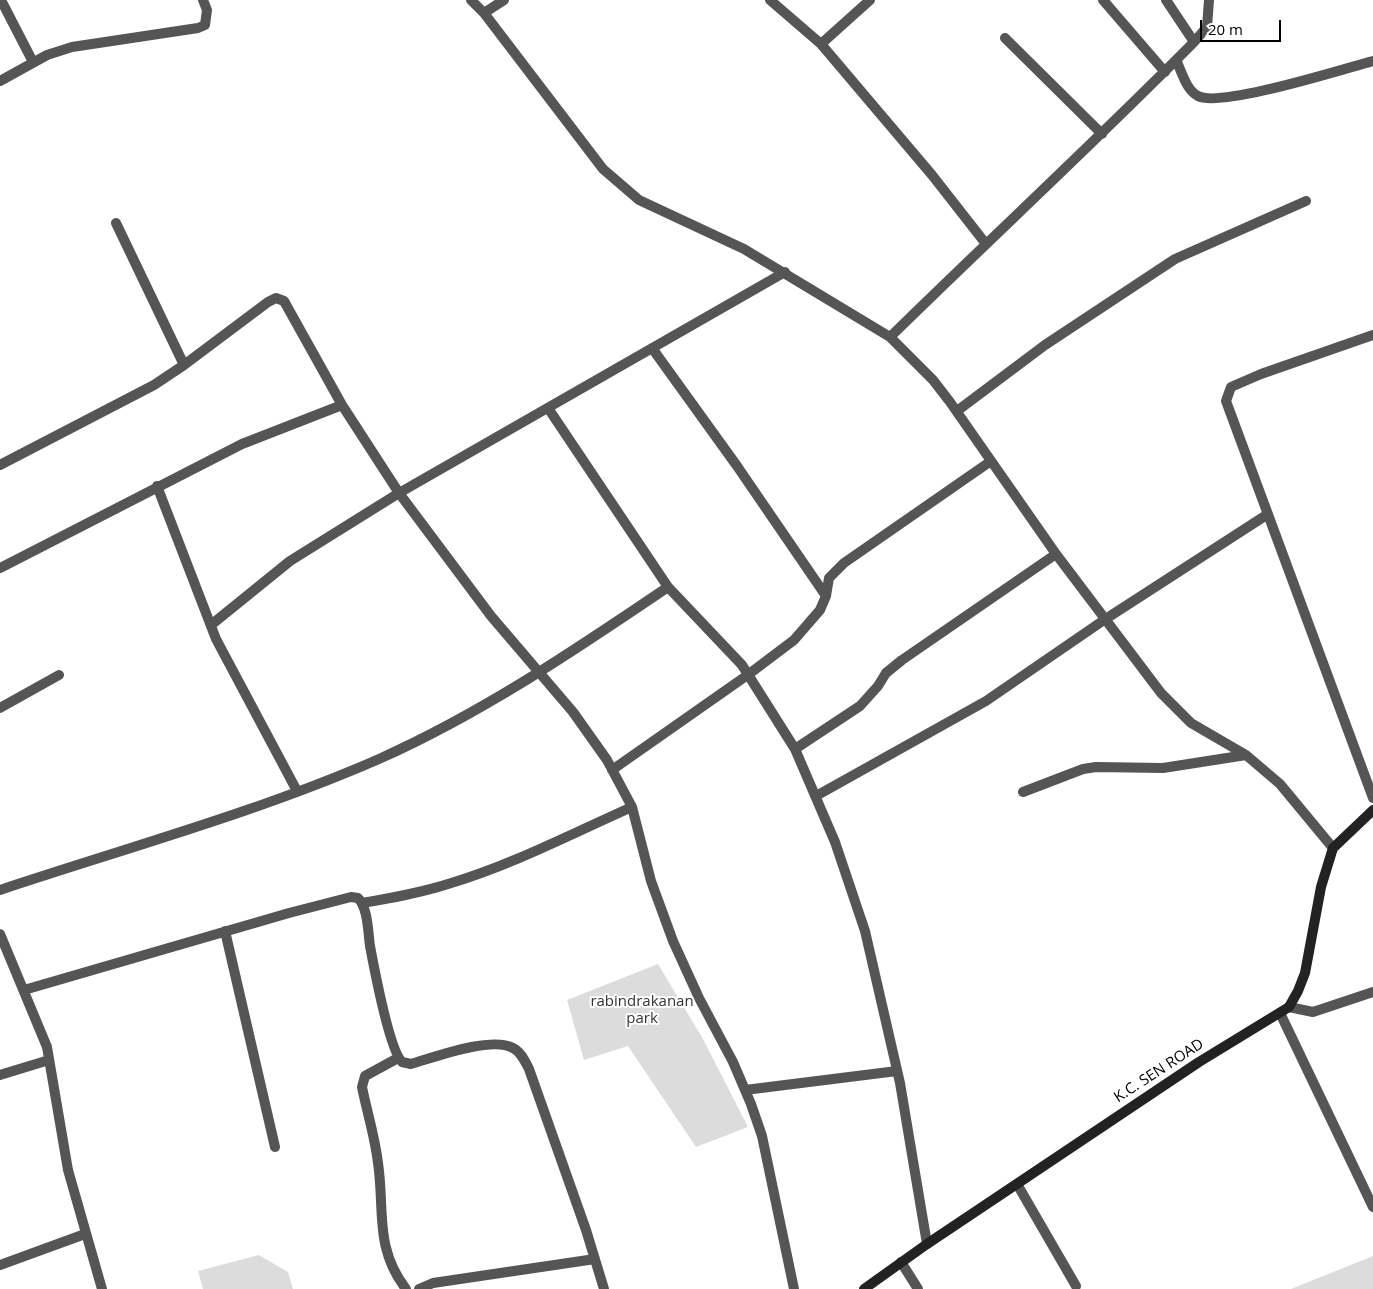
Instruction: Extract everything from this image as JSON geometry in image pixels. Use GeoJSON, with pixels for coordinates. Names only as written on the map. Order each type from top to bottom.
{"type":"FeatureCollection","features":[{"type":"Feature","properties":{"kind":"street"},"geometry":{"type":"LineString","coordinates":[[1,0],[33,62]]}},
{"type":"Feature","properties":{"kind":"street"},"geometry":{"type":"LineString","coordinates":[[0,81],[46,55],[72,47],[198,28],[205,25],[207,18],[203,0]]}},
{"type":"Feature","properties":{"kind":"street"},"geometry":{"type":"LineString","coordinates":[[470,0],[484,13],[603,169],[622,187],[639,200],[744,248],[890,337],[933,380],[957,411],[1104,620],[1176,710],[1191,723],[1246,756],[1280,784],[1334,848]]}},
{"type":"Feature","properties":{"kind":"street"},"geometry":{"type":"LineString","coordinates":[[484,13],[504,0]]}},
{"type":"Feature","properties":{"kind":"street"},"geometry":{"type":"LineString","coordinates":[[770,0],[821,44],[932,175],[986,244]]}},
{"type":"Feature","properties":{"kind":"street"},"geometry":{"type":"LineString","coordinates":[[821,44],[870,0]]}},
{"type":"Feature","properties":{"kind":"street"},"geometry":{"type":"LineString","coordinates":[[1103,0],[1165,72]]}},
{"type":"Feature","properties":{"kind":"street"},"geometry":{"type":"LineString","coordinates":[[1166,0],[1194,42]]}},
{"type":"Feature","properties":{"kind":"street"},"geometry":{"type":"LineString","coordinates":[[890,337],[1102,134],[1194,42],[1207,26],[1209,0]]}},
{"type":"Feature","properties":{"kind":"street"},"geometry":{"type":"LineString","coordinates":[[1005,38],[1102,134]]}},
{"type":"Feature","properties":{"kind":"street"},"geometry":{"type":"LineString","coordinates":[[1176,60],[1191,91],[1199,97],[1211,99],[1252,93],[1373,61]]}},
{"type":"Feature","properties":{"kind":"street"},"geometry":{"type":"LineString","coordinates":[[957,411],[1044,345],[1175,259],[1306,201]]}},
{"type":"Feature","properties":{"kind":"street"},"geometry":{"type":"LineString","coordinates":[[116,223],[184,365]]}},
{"type":"Feature","properties":{"kind":"street"},"geometry":{"type":"LineString","coordinates":[[211,625],[290,561],[399,493],[785,272]]}},
{"type":"Feature","properties":{"kind":"street"},"geometry":{"type":"LineString","coordinates":[[0,466],[134,396],[184,365],[268,302],[280,298],[290,309],[342,405],[399,493],[485,609],[573,712],[612,770],[632,807],[650,881],[673,941],[745,1090],[762,1136],[794,1289]]}},
{"type":"Feature","properties":{"kind":"street"},"geometry":{"type":"LineString","coordinates":[[1373,336],[1261,374],[1231,387],[1226,401],[1373,798]]}},
{"type":"Feature","properties":{"kind":"street"},"geometry":{"type":"LineString","coordinates":[[652,348],[737,466],[826,596]]}},
{"type":"Feature","properties":{"kind":"street"},"geometry":{"type":"LineString","coordinates":[[0,568],[242,444],[342,405]]}},
{"type":"Feature","properties":{"kind":"street"},"geometry":{"type":"LineString","coordinates":[[548,408],[668,588],[749,674],[795,749],[835,842],[865,931],[897,1072],[927,1244]]}},
{"type":"Feature","properties":{"kind":"street"},"geometry":{"type":"LineString","coordinates":[[612,770],[749,674],[794,640],[820,610],[826,596],[829,578],[844,563],[991,461]]}},
{"type":"Feature","properties":{"kind":"street"},"geometry":{"type":"LineString","coordinates":[[157,486],[211,625],[296,791]]}},
{"type":"Feature","properties":{"kind":"street"},"geometry":{"type":"LineString","coordinates":[[816,796],[986,700],[1104,620],[1268,514]]}},
{"type":"Feature","properties":{"kind":"street"},"geometry":{"type":"LineString","coordinates":[[795,749],[860,706],[878,686],[886,673],[902,660],[1056,554]]}},
{"type":"Feature","properties":{"kind":"street"},"geometry":{"type":"LineString","coordinates":[[0,890],[296,791],[380,758],[540,674],[668,588]]}},
{"type":"Feature","properties":{"kind":"street"},"geometry":{"type":"LineString","coordinates":[[0,708],[58,675]]}},
{"type":"Feature","properties":{"kind":"street"},"geometry":{"type":"LineString","coordinates":[[1024,792],[1083,769],[1096,766],[1163,768],[1246,756]]}},
{"type":"Feature","properties":{"kind":"street"},"geometry":{"type":"LineString","coordinates":[[362,903],[413,894],[480,873],[632,807]]}},
{"type":"Feature","properties":{"kind":"street","name":"K.C. SEN ROAD"},"geometry":{"type":"LineString","coordinates":[[864,1289],[927,1244],[1199,1062],[1289,1007],[1305,973],[1321,887],[1334,848],[1373,810]]}},
{"type":"Feature","properties":{"kind":"street"},"geometry":{"type":"LineString","coordinates":[[24,990],[225,931],[348,898],[358,898],[362,903],[374,962],[398,1058],[402,1062],[411,1064],[480,1046],[502,1044],[514,1048],[522,1056],[529,1069],[604,1289]]}},
{"type":"Feature","properties":{"kind":"street"},"geometry":{"type":"LineString","coordinates":[[225,931],[275,1147]]}},
{"type":"Feature","properties":{"kind":"street"},"geometry":{"type":"LineString","coordinates":[[0,934],[47,1048],[68,1170],[102,1289]]}},
{"type":"Feature","properties":{"kind":"street"},"geometry":{"type":"LineString","coordinates":[[1289,1007],[1313,1012],[1373,992]]}},
{"type":"Feature","properties":{"kind":"street"},"geometry":{"type":"LineString","coordinates":[[1280,1013],[1373,1207]]}},
{"type":"Feature","properties":{"kind":"street"},"geometry":{"type":"LineString","coordinates":[[398,1058],[365,1076],[362,1087],[378,1162],[380,1217],[386,1250],[391,1266],[406,1289]]}},
{"type":"Feature","properties":{"kind":"street"},"geometry":{"type":"LineString","coordinates":[[0,1075],[49,1060]]}},
{"type":"Feature","properties":{"kind":"street"},"geometry":{"type":"LineString","coordinates":[[745,1090],[897,1072]]}},
{"type":"Feature","properties":{"kind":"street"},"geometry":{"type":"LineString","coordinates":[[1017,1184],[1076,1286]]}},
{"type":"Feature","properties":{"kind":"street"},"geometry":{"type":"LineString","coordinates":[[0,1265],[85,1234]]}},
{"type":"Feature","properties":{"kind":"street"},"geometry":{"type":"LineString","coordinates":[[419,1289],[433,1283],[594,1258]]}},
{"type":"Feature","properties":{"kind":"street"},"geometry":{"type":"LineString","coordinates":[[901,1262],[918,1289]]}},
{"type":"Feature","properties":{"kind":"green space","name":"rabindrakanan park"},"geometry":{"type":"Polygon","coordinates":[[[658,964],[703,1039],[748,1127],[696,1147],[628,1046],[584,1060],[567,1000],[658,964]]]}},
{"type":"Feature","properties":{"kind":"green space"},"geometry":{"type":"Polygon","coordinates":[[[259,1255],[288,1272],[293,1289],[203,1289],[198,1271],[259,1255]]]}},
{"type":"Feature","properties":{"kind":"green space"},"geometry":{"type":"Polygon","coordinates":[[[1373,1256],[1373,1289],[1291,1289],[1373,1256]]]}}]}
